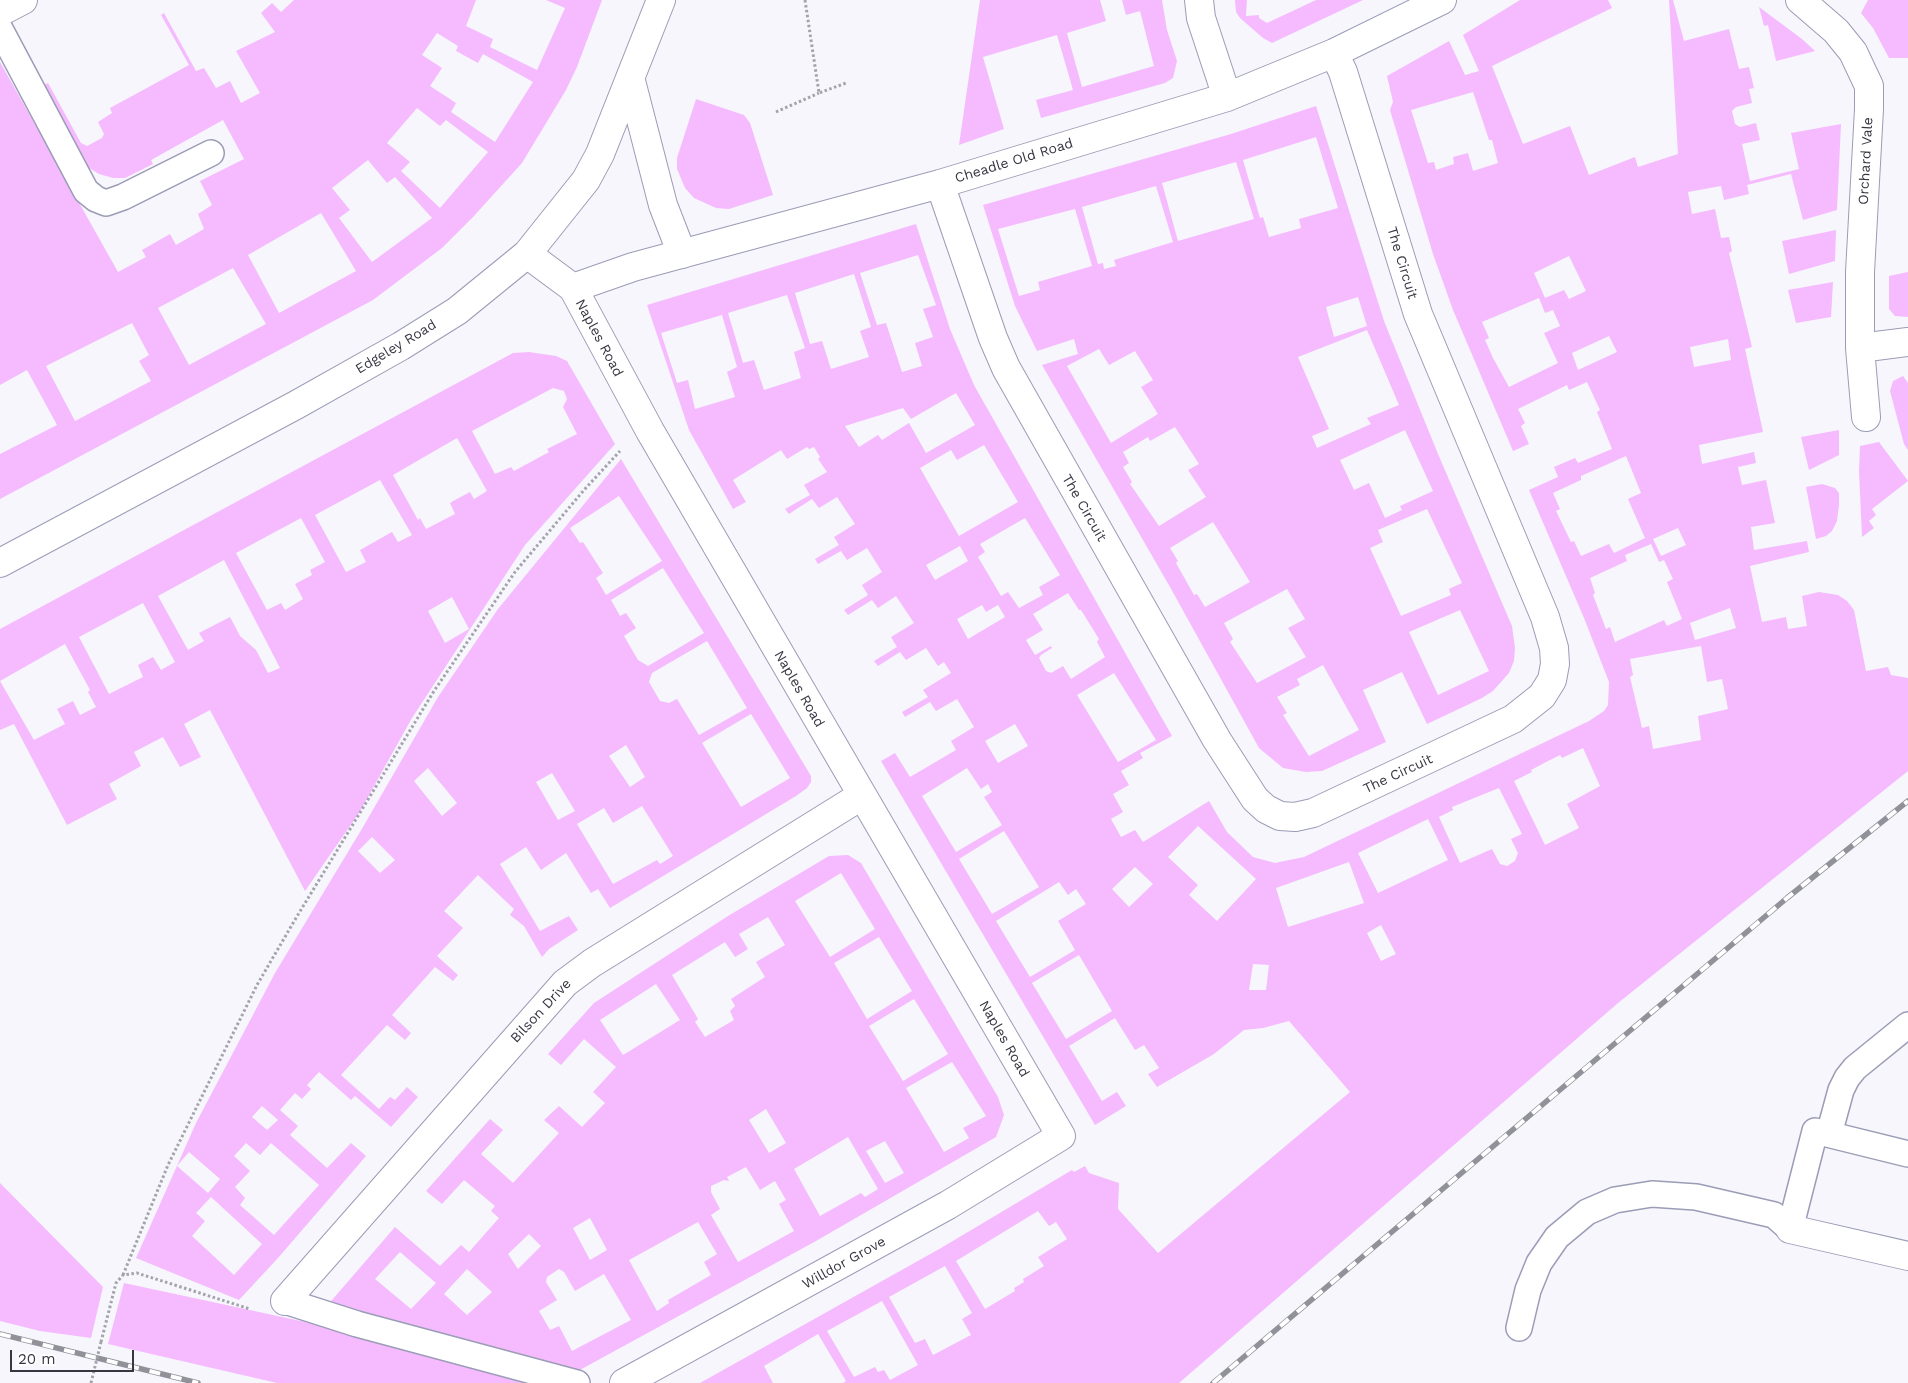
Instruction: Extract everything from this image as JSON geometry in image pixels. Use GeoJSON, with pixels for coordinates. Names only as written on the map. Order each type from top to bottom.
{"type":"FeatureCollection","features":[{"type":"Feature","properties":{"kind":"street"},"geometry":{"type":"LineString","coordinates":[[0,12],[23,0]]}},
{"type":"Feature","properties":{"kind":"street","name":"Edgeley Road"},"geometry":{"type":"LineString","coordinates":[[0,563],[296,405],[401,346],[457,311],[527,254],[586,180],[600,154],[661,0]]}},
{"type":"Feature","properties":{"kind":"street"},"geometry":{"type":"LineString","coordinates":[[1199,0],[1200,18],[1227,97]]}},
{"type":"Feature","properties":{"kind":"street","name":"Cheadle Old Road"},"geometry":{"type":"LineString","coordinates":[[573,288],[633,267],[940,184],[1227,97],[1334,53],[1442,0]]}},
{"type":"Feature","properties":{"kind":"street","name":"Orchard Vale"},"geometry":{"type":"LineString","coordinates":[[1800,0],[1836,31],[1853,52],[1868,86],[1870,109],[1860,265],[1860,348],[1866,417]]}},
{"type":"Feature","properties":{"kind":"street","name":"The Circuit"},"geometry":{"type":"LineString","coordinates":[[940,184],[993,338],[1006,368],[1204,718],[1242,780],[1266,809],[1280,816],[1296,818],[1314,813],[1513,719],[1542,696],[1552,680],[1555,664],[1554,648],[1545,617],[1418,314],[1343,72],[1334,53]]}},
{"type":"Feature","properties":{"kind":"street"},"geometry":{"type":"LineString","coordinates":[[630,81],[663,205],[682,254]]}},
{"type":"Feature","properties":{"kind":"street","name":"Naples Road"},"geometry":{"type":"LineString","coordinates":[[527,254],[573,288],[650,431],[861,796],[1061,1136]]}},
{"type":"Feature","properties":{"kind":"street"},"geometry":{"type":"LineString","coordinates":[[1860,348],[1908,342]]}},
{"type":"Feature","properties":{"kind":"street","name":"Bilson Drive"},"geometry":{"type":"LineString","coordinates":[[285,1301],[566,983],[633,936],[861,796]]}},
{"type":"Feature","properties":{"kind":"street","name":"Willdor Grove"},"geometry":{"type":"LineString","coordinates":[[624,1383],[939,1209],[1061,1136]]}},
{"type":"Feature","properties":{"kind":"street"},"geometry":{"type":"LineString","coordinates":[[1790,1229],[1908,1256]]}},
{"type":"Feature","properties":{"kind":"lane"},"geometry":{"type":"LineString","coordinates":[[0,29],[86,191],[96,199],[106,203],[123,197],[211,153]]}},
{"type":"Feature","properties":{"kind":"lane"},"geometry":{"type":"LineString","coordinates":[[1829,1134],[1841,1090],[1855,1068],[1908,1025]]}},
{"type":"Feature","properties":{"kind":"lane"},"geometry":{"type":"LineString","coordinates":[[1519,1328],[1528,1290],[1539,1263],[1558,1237],[1587,1212],[1615,1200],[1652,1194],[1696,1197],[1774,1214],[1790,1229],[1815,1131],[1908,1154]]}},
{"type":"Feature","properties":{"kind":"lane"},"geometry":{"type":"LineString","coordinates":[[285,1301],[357,1324],[577,1383]]}},
{"type":"Feature","properties":{"kind":"path"},"geometry":{"type":"LineString","coordinates":[[805,0],[819,93]]}},
{"type":"Feature","properties":{"kind":"path"},"geometry":{"type":"LineString","coordinates":[[776,112],[846,83]]}},
{"type":"Feature","properties":{"kind":"path"},"geometry":{"type":"LineString","coordinates":[[91,1383],[116,1283],[123,1275],[168,1165],[257,985],[434,691],[515,572],[584,490],[620,451],[650,431]]}},
{"type":"Feature","properties":{"kind":"path"},"geometry":{"type":"LineString","coordinates":[[123,1275],[137,1273],[253,1310],[285,1301]]}},
{"type":"Feature","properties":{"kind":"shaded area"},"geometry":{"type":"Polygon","coordinates":[[[294,0],[476,0],[466,26],[493,39],[490,47],[537,70],[565,8],[546,0],[602,0],[577,67],[566,90],[522,163],[442,248],[373,300],[0,499],[0,454],[57,425],[27,370],[0,385],[0,62],[118,272],[146,257],[142,250],[170,234],[176,245],[204,229],[198,214],[212,205],[200,181],[244,159],[223,120],[151,160],[153,164],[125,178],[113,178],[99,174],[89,168],[44,85],[48,83],[81,143],[87,146],[102,138],[104,134],[98,122],[112,113],[110,108],[189,65],[161,15],[164,13],[196,71],[204,68],[216,88],[230,81],[241,103],[260,93],[236,51],[275,32],[261,13],[272,3],[281,12],[294,0]],[[437,33],[422,55],[442,68],[430,86],[456,103],[451,112],[495,142],[533,82],[483,54],[478,63],[456,51],[458,46],[437,33]],[[417,108],[387,143],[410,162],[401,171],[440,208],[488,152],[446,120],[440,126],[417,108]],[[368,160],[332,188],[350,210],[339,218],[372,262],[432,218],[395,177],[387,183],[368,160]],[[321,213],[248,255],[279,313],[356,271],[321,213]],[[233,268],[158,308],[189,365],[266,324],[233,268]],[[132,323],[46,366],[75,421],[151,381],[139,361],[149,355],[132,323]]]}},
{"type":"Feature","properties":{"kind":"shaded area"},"geometry":{"type":"Polygon","coordinates":[[[980,0],[1100,0],[1106,21],[1067,33],[1082,87],[1154,66],[1140,11],[1126,15],[1122,0],[1162,0],[1167,30],[1177,61],[1173,78],[1165,83],[1041,118],[1036,100],[1073,90],[1057,35],[983,57],[1004,129],[959,145],[980,0]]]}},
{"type":"Feature","properties":{"kind":"shaded area"},"geometry":{"type":"Polygon","coordinates":[[[1235,0],[1247,0],[1246,16],[1259,15],[1259,18],[1267,23],[1316,0],[1363,0],[1272,43],[1263,38],[1240,18],[1236,12],[1235,0]]]}},
{"type":"Feature","properties":{"kind":"shaded area"},"geometry":{"type":"Polygon","coordinates":[[[1520,0],[1608,0],[1612,8],[1492,66],[1523,144],[1570,126],[1589,175],[1635,157],[1638,167],[1678,154],[1669,0],[1673,0],[1684,41],[1729,29],[1739,69],[1749,67],[1754,88],[1749,89],[1752,103],[1736,107],[1732,111],[1735,124],[1740,127],[1756,123],[1760,140],[1742,144],[1750,181],[1799,169],[1791,133],[1841,124],[1837,210],[1803,220],[1791,174],[1747,185],[1749,194],[1724,200],[1721,186],[1688,192],[1692,214],[1715,209],[1721,238],[1729,237],[1732,251],[1729,253],[1752,347],[1745,349],[1763,432],[1699,445],[1702,464],[1754,452],[1756,463],[1738,467],[1742,485],[1766,480],[1775,523],[1751,527],[1754,550],[1807,541],[1809,552],[1750,566],[1762,622],[1786,617],[1788,629],[1807,626],[1802,596],[1819,592],[1838,595],[1847,601],[1854,610],[1866,671],[1888,667],[1891,675],[1908,678],[1908,771],[1618,1003],[1179,1383],[843,1383],[846,1381],[818,1334],[764,1366],[773,1383],[700,1383],[941,1248],[1072,1170],[1074,1172],[1085,1166],[1089,1173],[1119,1183],[1118,1209],[1158,1253],[1350,1092],[1289,1021],[1263,1028],[1244,1030],[1214,1054],[1157,1087],[1148,1074],[1159,1068],[1144,1045],[1135,1050],[1115,1018],[1069,1046],[1102,1101],[1117,1092],[1126,1106],[1095,1125],[881,761],[895,753],[910,777],[956,750],[951,741],[974,727],[957,699],[936,711],[930,702],[905,717],[902,712],[928,697],[923,690],[951,673],[944,662],[938,666],[926,648],[906,660],[900,652],[878,666],[874,661],[897,647],[891,637],[914,623],[896,596],[878,608],[872,600],[848,615],[844,610],[868,595],[862,585],[882,572],[867,548],[847,560],[841,551],[818,564],[815,559],[839,545],[834,537],[855,524],[837,497],[819,508],[812,499],[789,514],[785,509],[810,495],[804,485],[827,472],[818,459],[820,457],[814,447],[809,449],[807,447],[787,459],[781,450],[733,480],[746,502],[733,509],[689,430],[647,305],[916,224],[950,329],[974,385],[1172,736],[1140,753],[1143,758],[1121,771],[1129,785],[1113,794],[1123,812],[1111,819],[1121,837],[1135,830],[1143,842],[1209,801],[1227,832],[1253,857],[1275,863],[1304,857],[1589,721],[1604,711],[1608,705],[1609,682],[1584,618],[1529,490],[1558,477],[1554,467],[1575,458],[1578,463],[1612,449],[1597,412],[1600,410],[1587,382],[1569,390],[1567,385],[1518,409],[1525,423],[1521,426],[1529,444],[1513,451],[1453,310],[1433,254],[1390,110],[1393,102],[1387,76],[1449,41],[1465,75],[1479,71],[1463,35],[1520,0]],[[1473,92],[1411,110],[1428,163],[1434,162],[1436,170],[1454,164],[1453,157],[1468,153],[1473,171],[1498,163],[1492,140],[1489,140],[1473,92]],[[918,255],[860,273],[877,325],[886,323],[902,372],[922,366],[915,343],[933,337],[923,309],[936,305],[918,255]],[[1569,256],[1534,273],[1545,298],[1564,290],[1569,299],[1586,291],[1569,256]],[[854,274],[795,293],[810,344],[822,341],[831,369],[869,357],[860,331],[871,327],[854,274]],[[787,295],[728,313],[743,363],[754,360],[764,390],[801,378],[794,352],[805,348],[787,295]],[[1539,298],[1482,322],[1489,338],[1485,340],[1509,387],[1558,363],[1544,333],[1560,326],[1553,310],[1545,313],[1539,298]],[[722,315],[661,333],[677,383],[688,380],[695,409],[735,397],[727,372],[737,367],[722,315]],[[1609,336],[1572,353],[1578,370],[1617,352],[1609,336]],[[1728,339],[1690,347],[1694,367],[1731,360],[1728,339]],[[956,393],[911,419],[903,408],[845,426],[859,447],[878,435],[882,440],[909,423],[926,453],[975,425],[956,393]],[[984,445],[957,460],[951,450],[920,468],[959,536],[1018,502],[984,445]],[[1626,456],[1581,476],[1581,480],[1553,493],[1560,509],[1556,511],[1571,542],[1574,541],[1581,556],[1609,544],[1614,553],[1645,538],[1628,499],[1641,493],[1626,456]],[[1025,518],[980,544],[985,552],[978,557],[1001,596],[1008,592],[1019,608],[1043,595],[1039,587],[1060,575],[1025,518]],[[1678,528],[1653,539],[1661,556],[1686,545],[1678,528]],[[1651,544],[1625,555],[1627,561],[1590,578],[1595,593],[1593,595],[1606,629],[1610,627],[1615,642],[1664,620],[1667,626],[1682,619],[1667,582],[1673,579],[1664,560],[1659,562],[1651,544]],[[960,546],[926,565],[935,580],[968,561],[960,546]],[[1068,593],[1033,614],[1043,630],[1026,640],[1035,655],[1051,646],[1052,648],[1039,658],[1046,671],[1051,673],[1063,666],[1071,679],[1105,657],[1097,642],[1099,639],[1068,593]],[[982,605],[957,619],[968,639],[1005,617],[998,605],[986,612],[982,605]],[[1730,608],[1690,623],[1695,640],[1736,628],[1730,608]],[[1701,646],[1630,659],[1633,675],[1630,677],[1642,728],[1649,726],[1653,749],[1701,740],[1698,716],[1728,709],[1722,679],[1707,682],[1701,646]],[[1114,673],[1077,695],[1118,762],[1156,740],[1114,673]],[[1015,724],[985,741],[998,763],[1028,746],[1015,724]],[[1583,748],[1562,758],[1560,755],[1531,770],[1532,772],[1514,781],[1545,845],[1579,828],[1567,804],[1600,786],[1583,748]],[[967,768],[922,796],[956,852],[1002,825],[984,797],[992,792],[988,784],[981,789],[967,768]],[[1499,788],[1452,807],[1453,810],[1439,817],[1460,863],[1492,849],[1500,864],[1507,866],[1515,861],[1518,853],[1511,839],[1522,834],[1499,788]],[[1428,819],[1358,853],[1378,893],[1448,860],[1428,819]],[[1198,826],[1168,857],[1198,885],[1189,895],[1217,921],[1256,879],[1198,826]],[[1004,831],[959,859],[992,914],[1039,887],[1004,831]],[[1349,862],[1276,888],[1288,927],[1364,903],[1349,862]],[[1135,867],[1112,889],[1129,907],[1153,884],[1135,867]],[[1059,882],[996,921],[1030,977],[1075,950],[1058,921],[1086,904],[1076,889],[1068,895],[1059,882]],[[1381,925],[1367,933],[1381,961],[1396,954],[1381,925]],[[1079,955],[1032,983],[1066,1039],[1112,1011],[1079,955]],[[1253,964],[1249,990],[1266,990],[1269,965],[1253,964]],[[1038,1211],[956,1261],[985,1309],[1015,1291],[1014,1288],[1024,1282],[1023,1279],[1044,1266],[1038,1257],[1067,1239],[1056,1222],[1049,1226],[1038,1211]],[[945,1266],[889,1297],[915,1343],[925,1339],[933,1355],[971,1335],[962,1319],[972,1313],[945,1266]],[[882,1301],[827,1331],[854,1377],[875,1367],[878,1372],[884,1370],[890,1380],[918,1365],[882,1301]]]}},
{"type":"Feature","properties":{"kind":"shaded area"},"geometry":{"type":"Polygon","coordinates":[[[1868,0],[1908,0],[1908,58],[1889,58],[1873,28],[1861,13],[1868,0]]]}},
{"type":"Feature","properties":{"kind":"shaded area"},"geometry":{"type":"Polygon","coordinates":[[[1759,7],[1815,51],[1776,61],[1768,25],[1764,26],[1759,7]]]}},
{"type":"Feature","properties":{"kind":"shaded area"},"geometry":{"type":"Polygon","coordinates":[[[696,99],[744,115],[750,123],[773,195],[729,209],[716,208],[694,198],[685,188],[677,169],[677,158],[696,99]]]}},
{"type":"Feature","properties":{"kind":"shaded area"},"geometry":{"type":"Polygon","coordinates":[[[1316,106],[1384,321],[1438,454],[1512,626],[1515,648],[1514,661],[1509,673],[1493,691],[1427,724],[1402,672],[1363,690],[1386,742],[1322,771],[1306,772],[1283,768],[1259,748],[1170,587],[1042,365],[1078,354],[1074,339],[1037,351],[1015,306],[983,205],[1231,134],[1316,106]],[[1316,137],[1243,160],[1260,218],[1263,217],[1269,237],[1301,228],[1299,219],[1338,208],[1316,137]],[[1236,162],[1162,183],[1178,241],[1254,219],[1236,162]],[[1156,186],[1082,207],[1098,264],[1103,263],[1104,269],[1116,266],[1114,260],[1173,242],[1156,186]],[[1075,209],[998,229],[1019,296],[1040,290],[1038,282],[1092,266],[1075,209]],[[1358,297],[1326,307],[1334,337],[1367,326],[1358,297]],[[1367,330],[1298,357],[1329,429],[1312,436],[1317,448],[1371,424],[1367,418],[1399,405],[1367,330]],[[1099,349],[1067,366],[1111,443],[1158,414],[1141,387],[1153,380],[1135,351],[1109,365],[1099,349]],[[1175,427],[1150,441],[1148,437],[1123,452],[1129,463],[1123,467],[1132,482],[1130,484],[1159,526],[1206,497],[1188,470],[1199,464],[1175,427]],[[1405,430],[1340,460],[1354,490],[1369,483],[1385,518],[1402,510],[1400,506],[1433,491],[1405,430]],[[1427,509],[1378,530],[1383,542],[1370,548],[1401,616],[1451,595],[1449,589],[1462,583],[1427,509]],[[1213,522],[1170,548],[1178,561],[1176,563],[1194,595],[1197,594],[1205,607],[1250,582],[1213,522]],[[1287,589],[1224,623],[1233,639],[1230,642],[1257,683],[1306,657],[1288,628],[1305,619],[1287,589]],[[1460,610],[1409,632],[1438,695],[1489,671],[1460,610]],[[1323,665],[1297,679],[1300,685],[1277,697],[1287,713],[1283,715],[1309,756],[1359,730],[1323,665]]]}},
{"type":"Feature","properties":{"kind":"shaded area"},"geometry":{"type":"Polygon","coordinates":[[[1836,230],[1835,261],[1789,274],[1782,241],[1836,230]]]}},
{"type":"Feature","properties":{"kind":"shaded area"},"geometry":{"type":"Polygon","coordinates":[[[1908,272],[1908,317],[1895,316],[1889,309],[1889,276],[1908,272]]]}},
{"type":"Feature","properties":{"kind":"shaded area"},"geometry":{"type":"Polygon","coordinates":[[[1833,282],[1831,317],[1796,323],[1788,290],[1833,282]]]}},
{"type":"Feature","properties":{"kind":"shaded area"},"geometry":{"type":"Polygon","coordinates":[[[529,352],[556,356],[567,361],[615,444],[525,545],[412,718],[359,813],[305,891],[210,710],[184,724],[201,757],[180,767],[163,737],[134,752],[141,766],[109,784],[117,799],[67,825],[14,724],[0,730],[0,681],[0,629],[513,353],[529,352]],[[553,388],[472,431],[495,474],[511,467],[514,471],[549,452],[547,449],[577,434],[563,407],[567,399],[564,391],[553,388]],[[457,438],[393,475],[418,520],[420,518],[426,529],[455,514],[450,503],[453,501],[470,492],[474,499],[487,491],[457,438]],[[380,480],[315,515],[346,572],[366,562],[360,550],[392,532],[398,542],[412,535],[380,480]],[[301,518],[236,553],[267,610],[281,603],[285,610],[303,599],[295,584],[312,575],[310,570],[325,562],[301,518]],[[224,560],[158,596],[188,650],[204,641],[199,633],[230,617],[240,636],[256,650],[268,673],[280,668],[224,560]],[[452,597],[428,611],[445,643],[469,629],[452,597]],[[143,603],[79,637],[109,694],[143,677],[138,665],[153,657],[161,670],[175,662],[143,603]],[[65,644],[0,681],[34,740],[65,724],[57,709],[73,701],[80,715],[96,707],[88,692],[90,690],[65,644]]]}},
{"type":"Feature","properties":{"kind":"shaded area"},"geometry":{"type":"Polygon","coordinates":[[[1903,376],[1908,383],[1908,450],[1904,444],[1890,391],[1893,381],[1903,376]]]}},
{"type":"Feature","properties":{"kind":"shaded area"},"geometry":{"type":"Polygon","coordinates":[[[1839,430],[1839,455],[1809,470],[1801,437],[1839,430]]]}},
{"type":"Feature","properties":{"kind":"shaded area"},"geometry":{"type":"Polygon","coordinates":[[[1879,442],[1908,481],[1872,509],[1876,515],[1869,521],[1874,528],[1862,537],[1859,471],[1860,446],[1879,442]]]}},
{"type":"Feature","properties":{"kind":"shaded area"},"geometry":{"type":"Polygon","coordinates":[[[621,459],[811,776],[811,782],[807,788],[796,796],[610,908],[598,889],[591,893],[566,853],[541,870],[526,847],[500,864],[540,931],[569,916],[578,930],[549,949],[542,957],[524,926],[510,915],[514,909],[478,875],[444,911],[463,928],[437,956],[458,975],[453,981],[435,967],[392,1015],[411,1033],[405,1040],[387,1025],[341,1075],[379,1109],[390,1097],[395,1100],[407,1087],[418,1097],[391,1127],[355,1096],[351,1100],[319,1072],[307,1085],[311,1089],[302,1099],[295,1093],[280,1110],[298,1126],[290,1135],[327,1168],[351,1143],[366,1156],[278,1258],[239,1300],[136,1258],[196,1123],[275,973],[363,827],[438,697],[498,609],[621,459]],[[619,496],[570,528],[580,543],[583,542],[603,573],[596,578],[606,595],[662,561],[619,496]],[[663,568],[611,600],[620,616],[626,613],[636,628],[624,636],[638,660],[648,666],[704,633],[663,568]],[[707,641],[652,673],[649,682],[660,701],[669,703],[677,699],[699,735],[747,708],[707,641]],[[751,714],[702,743],[741,807],[790,778],[751,714]],[[626,745],[609,756],[630,787],[645,777],[626,745]],[[428,768],[414,781],[442,816],[457,803],[428,768]],[[552,773],[536,782],[558,820],[575,811],[552,773]],[[642,806],[613,823],[604,808],[577,824],[613,884],[657,860],[660,864],[673,856],[642,806]],[[372,837],[358,851],[380,873],[395,860],[372,837]],[[262,1106],[252,1117],[267,1130],[278,1120],[262,1106]],[[246,1143],[234,1156],[250,1171],[235,1187],[245,1198],[240,1205],[274,1235],[319,1185],[271,1143],[260,1155],[246,1143]],[[189,1152],[177,1166],[208,1193],[220,1179],[189,1152]],[[211,1197],[196,1213],[205,1221],[192,1236],[234,1275],[262,1244],[211,1197]]]}},
{"type":"Feature","properties":{"kind":"shaded area"},"geometry":{"type":"Polygon","coordinates":[[[1822,484],[1835,488],[1839,493],[1839,505],[1837,521],[1832,531],[1826,536],[1816,539],[1806,487],[1822,484]]]}},
{"type":"Feature","properties":{"kind":"shaded area"},"geometry":{"type":"Polygon","coordinates":[[[848,855],[861,863],[998,1097],[1004,1115],[996,1137],[816,1241],[578,1371],[326,1307],[395,1227],[440,1266],[461,1245],[469,1252],[499,1218],[491,1211],[495,1206],[464,1180],[442,1204],[426,1191],[490,1119],[503,1130],[481,1154],[513,1183],[559,1133],[544,1120],[559,1106],[582,1127],[605,1103],[593,1092],[616,1067],[584,1039],[561,1065],[548,1054],[594,1003],[728,916],[829,856],[848,855]],[[841,873],[795,901],[830,957],[875,929],[841,873]],[[768,917],[739,934],[748,949],[735,957],[725,942],[672,975],[698,1019],[695,1022],[705,1037],[734,1020],[730,1011],[735,1006],[731,999],[765,977],[756,962],[785,945],[768,917]],[[879,937],[834,963],[867,1019],[912,991],[879,937]],[[656,984],[600,1020],[623,1055],[680,1020],[656,984]],[[914,999],[869,1026],[903,1081],[948,1054],[914,999]],[[952,1062],[906,1088],[944,1152],[969,1138],[963,1128],[986,1116],[952,1062]],[[766,1109],[749,1120],[769,1153],[786,1143],[766,1109]],[[848,1137],[794,1169],[820,1216],[861,1193],[865,1197],[878,1189],[848,1137]],[[885,1141],[866,1151],[885,1183],[904,1173],[885,1141]],[[746,1167],[727,1177],[729,1181],[724,1180],[711,1186],[711,1192],[720,1209],[711,1215],[738,1262],[794,1231],[779,1204],[786,1200],[775,1181],[760,1190],[746,1167]],[[590,1218],[573,1228],[590,1260],[607,1250],[590,1218]],[[698,1222],[629,1260],[657,1311],[669,1303],[668,1300],[711,1275],[704,1262],[717,1254],[698,1222]],[[529,1234],[508,1254],[518,1269],[541,1246],[529,1234]],[[400,1252],[375,1279],[411,1309],[436,1283],[400,1252]],[[467,1269],[444,1294],[467,1315],[492,1292],[467,1269]],[[559,1269],[547,1277],[546,1282],[557,1300],[539,1311],[550,1330],[559,1326],[572,1351],[631,1320],[604,1274],[575,1291],[564,1272],[559,1269]]]}},
{"type":"Feature","properties":{"kind":"shaded area"},"geometry":{"type":"Polygon","coordinates":[[[0,1183],[103,1287],[91,1338],[40,1331],[0,1321],[0,1183]]]}},
{"type":"Feature","properties":{"kind":"shaded area"},"geometry":{"type":"Polygon","coordinates":[[[124,1283],[352,1332],[530,1383],[277,1383],[108,1344],[124,1283]]]}},
{"type":"Feature","properties":{"kind":"railway"},"geometry":{"type":"LineString","coordinates":[[1213,1383],[1787,898],[1908,801]]}},
{"type":"Feature","properties":{"kind":"railway"},"geometry":{"type":"LineString","coordinates":[[0,1334],[198,1383]]}}]}
